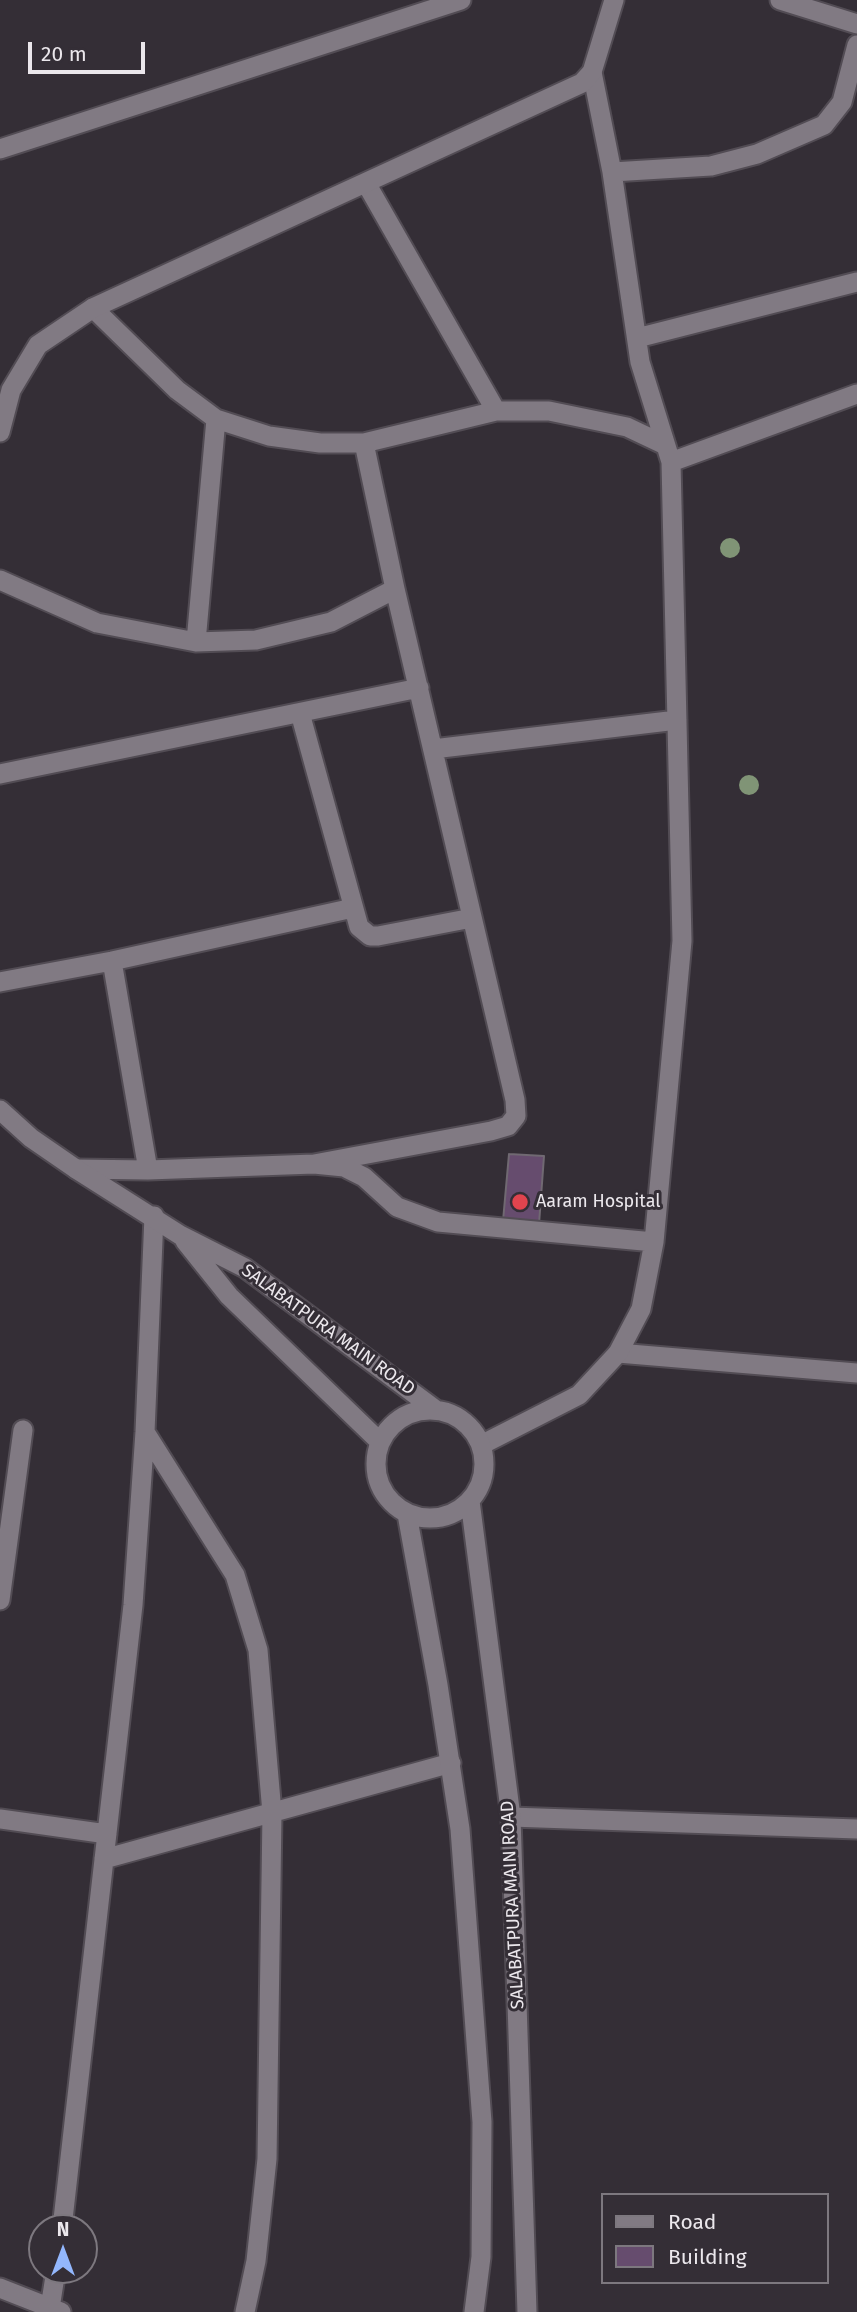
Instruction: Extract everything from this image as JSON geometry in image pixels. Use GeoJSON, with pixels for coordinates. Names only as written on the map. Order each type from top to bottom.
{"type":"FeatureCollection","features":[{"type":"Feature","properties":{"kind":"street"},"geometry":{"type":"LineString","coordinates":[[0,149],[461,0]]}},
{"type":"Feature","properties":{"kind":"street"},"geometry":{"type":"LineString","coordinates":[[0,432],[11,390],[38,345],[93,309],[582,83],[592,72],[614,0]]}},
{"type":"Feature","properties":{"kind":"street"},"geometry":{"type":"LineString","coordinates":[[780,0],[857,24]]}},
{"type":"Feature","properties":{"kind":"street"},"geometry":{"type":"LineString","coordinates":[[612,172],[711,166],[757,154],[824,125],[842,102],[857,45]]}},
{"type":"Feature","properties":{"kind":"street"},"geometry":{"type":"LineString","coordinates":[[481,1445],[579,1395],[618,1353],[641,1309],[654,1242],[682,941],[668,453],[640,362],[612,172],[592,72]]}},
{"type":"Feature","properties":{"kind":"street"},"geometry":{"type":"LineString","coordinates":[[366,183],[496,411]]}},
{"type":"Feature","properties":{"kind":"street"},"geometry":{"type":"LineString","coordinates":[[637,338],[857,282]]}},
{"type":"Feature","properties":{"kind":"street"},"geometry":{"type":"LineString","coordinates":[[93,309],[177,390],[216,419],[269,436],[320,443],[363,443],[496,411],[549,411],[627,426],[668,453]]}},
{"type":"Feature","properties":{"kind":"street"},"geometry":{"type":"LineString","coordinates":[[668,453],[857,394]]}},
{"type":"Feature","properties":{"kind":"street"},"geometry":{"type":"LineString","coordinates":[[196,642],[216,419]]}},
{"type":"Feature","properties":{"kind":"street"},"geometry":{"type":"LineString","coordinates":[[314,1164],[491,1132],[508,1126],[516,1116],[515,1100],[363,443]]}},
{"type":"Feature","properties":{"kind":"street"},"geometry":{"type":"LineString","coordinates":[[0,580],[97,623],[196,642],[257,640],[331,622],[395,589]]}},
{"type":"Feature","properties":{"kind":"street"},"geometry":{"type":"LineString","coordinates":[[0,774],[419,688]]}},
{"type":"Feature","properties":{"kind":"street"},"geometry":{"type":"LineString","coordinates":[[300,713],[359,927],[370,936],[377,936],[472,918]]}},
{"type":"Feature","properties":{"kind":"street"},"geometry":{"type":"LineString","coordinates":[[433,750],[677,720]]}},
{"type":"Feature","properties":{"kind":"street"},"geometry":{"type":"LineString","coordinates":[[0,982],[112,961],[353,908]]}},
{"type":"Feature","properties":{"kind":"street"},"geometry":{"type":"LineString","coordinates":[[112,961],[148,1170]]}},
{"type":"Feature","properties":{"kind":"street","name":"SALABATPURA MAIN ROAD"},"geometry":{"type":"LineString","coordinates":[[0,1111],[76,1169],[154,1216],[180,1235],[245,1268],[436,1410]]}},
{"type":"Feature","properties":{"kind":"street"},"geometry":{"type":"LineString","coordinates":[[76,1169],[148,1170],[314,1164],[344,1167],[364,1177],[397,1207],[438,1222],[654,1242]]}},
{"type":"Feature","properties":{"kind":"street"},"geometry":{"type":"LineString","coordinates":[[64,2214],[133,1605],[145,1432],[154,1216]]}},
{"type":"Feature","properties":{"kind":"street","name":"SALABATPURA MAIN ROAD"},"geometry":{"type":"LineString","coordinates":[[180,1235],[229,1296],[379,1441]]}},
{"type":"Feature","properties":{"kind":"street"},"geometry":{"type":"LineString","coordinates":[[618,1353],[857,1373]]}},
{"type":"Feature","properties":{"kind":"street"},"geometry":{"type":"LineString","coordinates":[[418,1410],[436,1410],[463,1421],[474,1432],[485,1460],[478,1489],[470,1501],[457,1511],[441,1517],[423,1518],[407,1514],[392,1504],[382,1491],[376,1475],[375,1458],[379,1441],[389,1427],[402,1416],[418,1410]]}},
{"type":"Feature","properties":{"kind":"street"},"geometry":{"type":"LineString","coordinates":[[0,1600],[2,1569],[23,1430]]}},
{"type":"Feature","properties":{"kind":"street"},"geometry":{"type":"LineString","coordinates":[[145,1432],[234,1575],[258,1650],[272,1813],[267,2159],[256,2261],[245,2312]]}},
{"type":"Feature","properties":{"kind":"street","name":"SALABATPURA MAIN ROAD"},"geometry":{"type":"LineString","coordinates":[[470,1501],[511,1817],[527,2312]]}},
{"type":"Feature","properties":{"kind":"street"},"geometry":{"type":"LineString","coordinates":[[407,1514],[460,1829],[482,2122],[481,2257],[474,2312]]}},
{"type":"Feature","properties":{"kind":"street"},"geometry":{"type":"LineString","coordinates":[[104,1858],[451,1763]]}},
{"type":"Feature","properties":{"kind":"street"},"geometry":{"type":"LineString","coordinates":[[511,1817],[857,1829]]}},
{"type":"Feature","properties":{"kind":"street"},"geometry":{"type":"LineString","coordinates":[[0,1819],[107,1834]]}},
{"type":"Feature","properties":{"kind":"street"},"geometry":{"type":"LineString","coordinates":[[0,2288],[55,2310],[56,2284]]}},
{"type":"Feature","properties":{"kind":"building"},"geometry":{"type":"Polygon","coordinates":[[[509,1154],[544,1156],[539,1224],[503,1221],[509,1154]]]}},
{"type":"Feature","properties":{"kind":"place","name":"Aaram Hospital"},"geometry":{"type":"Point","coordinates":[520,1202]}}]}
